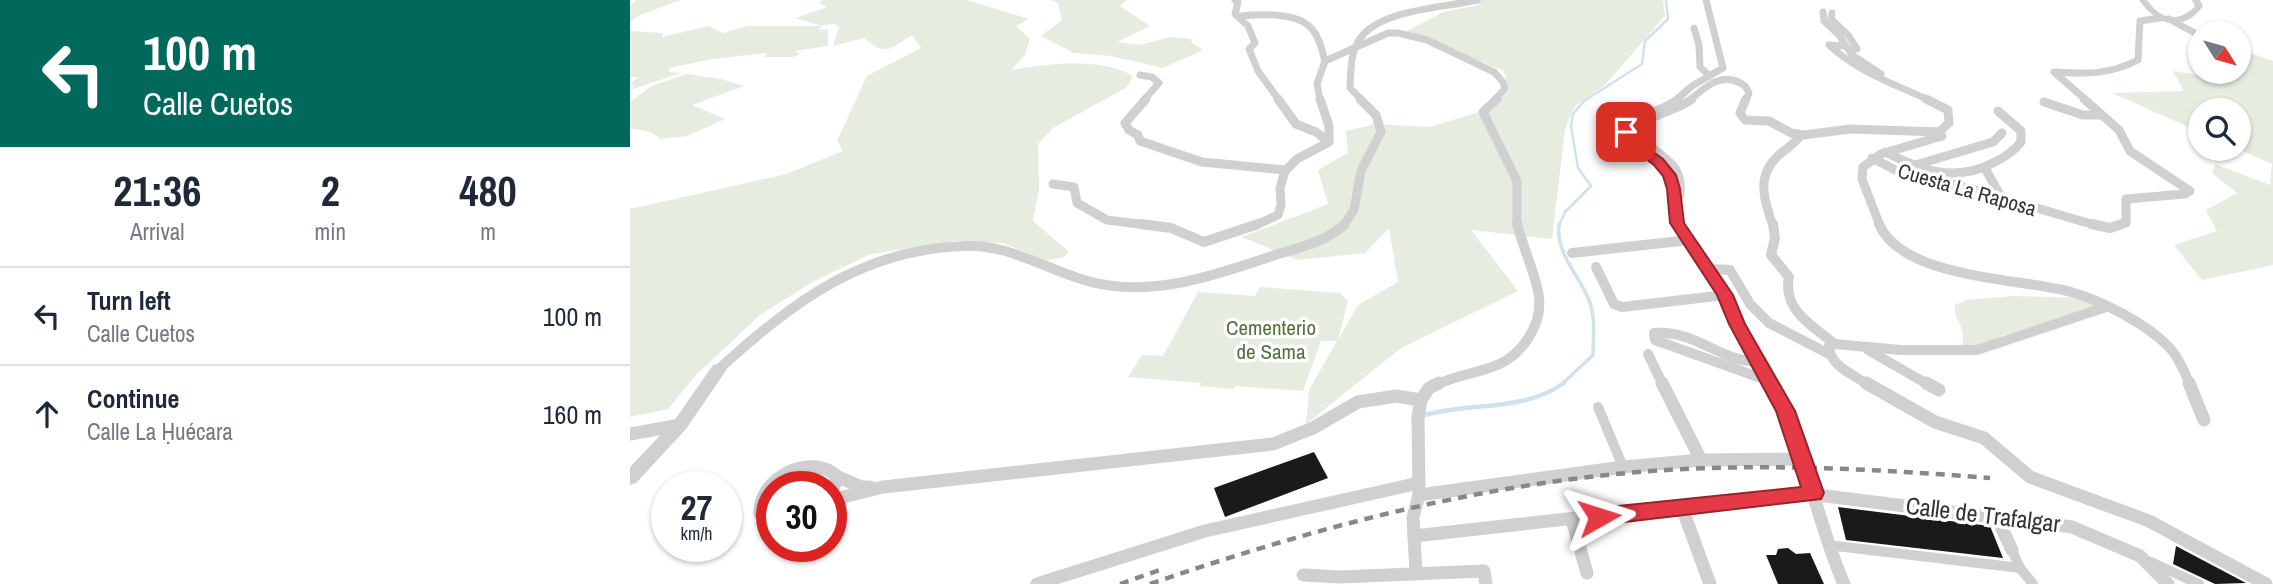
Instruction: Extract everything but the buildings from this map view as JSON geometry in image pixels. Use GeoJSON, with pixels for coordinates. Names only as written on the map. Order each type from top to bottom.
{"type":"FeatureCollection","features":[{"type":"Feature","properties":{"kind":"street"},"geometry":{"type":"LineString","coordinates":[[1236,0],[1238,2],[1235,15],[1281,18],[1308,24],[1315,34],[1325,61]]}},
{"type":"Feature","properties":{"kind":"street"},"geometry":{"type":"LineString","coordinates":[[630,478],[680,425],[719,369],[802,297],[831,280],[868,264],[906,253],[950,247],[992,248],[1085,281],[1142,288],[1197,281],[1319,240],[1340,230],[1354,215],[1361,170],[1380,139],[1382,126],[1378,116],[1356,97],[1350,88],[1355,47],[1365,28],[1378,20],[1412,10],[1477,0]]}},
{"type":"Feature","properties":{"kind":"street"},"geometry":{"type":"LineString","coordinates":[[1706,0],[1723,68],[1692,86],[1672,104],[1637,118],[1626,132],[1629,141],[1659,162],[1669,175],[1674,189],[1677,223],[1725,295],[1789,417],[1828,545],[1844,584]]}},
{"type":"Feature","properties":{"kind":"street"},"geometry":{"type":"LineString","coordinates":[[2143,0],[2164,22],[2188,30]]}},
{"type":"Feature","properties":{"kind":"street"},"geometry":{"type":"LineString","coordinates":[[2101,115],[2054,72],[2097,75],[2132,64],[2138,60],[2137,51],[2143,37],[2140,21],[2164,22],[2182,19],[2195,13],[2199,6],[2196,0]]}},
{"type":"Feature","properties":{"kind":"street"},"geometry":{"type":"LineString","coordinates":[[1824,12],[1824,21],[1852,55],[1901,87]]}},
{"type":"Feature","properties":{"kind":"street"},"geometry":{"type":"LineString","coordinates":[[1673,200],[1680,195],[1682,178],[1672,162],[1644,139],[1639,130],[1644,122],[1686,104],[1710,81],[1730,79],[1747,88],[1749,93],[1740,113],[1745,120],[1769,121],[1801,135],[1850,129],[1939,132],[1950,123],[1948,110],[1853,66],[1829,45],[1857,49],[1850,35],[1831,19],[1832,13]]}},
{"type":"Feature","properties":{"kind":"street"},"geometry":{"type":"LineString","coordinates":[[1240,16],[1254,33],[1255,43],[1249,49],[1258,71],[1270,84],[1276,97],[1296,124],[1316,132],[1329,142]]}},
{"type":"Feature","properties":{"kind":"street"},"geometry":{"type":"LineString","coordinates":[[1694,28],[1699,45],[1700,67],[1710,76]]}},
{"type":"Feature","properties":{"kind":"street"},"geometry":{"type":"LineString","coordinates":[[1053,184],[1073,187],[1077,204],[1107,220],[1160,226],[1208,242],[1278,215],[1283,203],[1279,193],[1281,177],[1285,170],[1293,161],[1329,142],[1331,135],[1321,103],[1318,76],[1325,61],[1388,33],[1404,33],[1494,72],[1504,83],[1505,89],[1483,112],[1517,181],[1517,225],[1539,293],[1535,327],[1527,343],[1513,356],[1494,367],[1447,379],[1429,388],[1420,400],[1419,489],[1413,517],[1416,573]]}},
{"type":"Feature","properties":{"kind":"street"},"geometry":{"type":"LineString","coordinates":[[1140,75],[1152,77],[1159,83],[1125,123],[1129,130],[1138,135],[1140,141],[1163,146],[1176,154],[1219,164],[1285,170]]}},
{"type":"Feature","properties":{"kind":"street"},"geometry":{"type":"LineString","coordinates":[[2044,102],[2083,115],[2101,115]]}},
{"type":"Feature","properties":{"kind":"street"},"geometry":{"type":"LineString","coordinates":[[1885,152],[1912,166],[1954,176],[1985,168],[2021,142],[2021,131],[2016,124],[1998,111]]}},
{"type":"Feature","properties":{"kind":"street","name":"Cuesta La Raposa"},"geometry":{"type":"LineString","coordinates":[[1872,158],[1913,178],[1958,185],[2098,226],[2120,226],[2126,223],[2126,199],[2175,197],[2190,191],[2130,151],[2119,130],[2101,115]]}},
{"type":"Feature","properties":{"kind":"street"},"geometry":{"type":"LineString","coordinates":[[1939,132],[1942,135],[1885,152],[1864,163],[1861,173],[1864,186],[1873,202],[1883,233],[1894,246],[1930,263],[1973,277],[2069,291],[2106,307],[2163,342],[2175,356],[2204,420]]}},
{"type":"Feature","properties":{"kind":"street"},"geometry":{"type":"LineString","coordinates":[[1912,166],[1993,142],[2002,132]]}},
{"type":"Feature","properties":{"kind":"street"},"geometry":{"type":"LineString","coordinates":[[1801,135],[1797,142],[1779,152],[1765,173],[1761,198],[1775,229],[1771,255],[1789,277],[1786,289],[1788,298],[1832,349],[1839,366],[1935,422],[1984,438],[2030,477],[2149,521],[2266,584]]}},
{"type":"Feature","properties":{"kind":"street"},"geometry":{"type":"LineString","coordinates":[[1985,168],[2002,199]]}},
{"type":"Feature","properties":{"kind":"street"},"geometry":{"type":"LineString","coordinates":[[1572,253],[1689,240]]}},
{"type":"Feature","properties":{"kind":"street"},"geometry":{"type":"LineString","coordinates":[[1595,267],[1614,304],[1622,307],[1725,295]]}},
{"type":"Feature","properties":{"kind":"street"},"geometry":{"type":"LineString","coordinates":[[1709,269],[1730,270],[1750,304],[1769,323],[1832,349],[1977,350],[2106,307]]}},
{"type":"Feature","properties":{"kind":"street"},"geometry":{"type":"LineString","coordinates":[[1758,362],[1740,360],[1715,346],[1669,330],[1654,333],[1655,340],[1758,377],[1766,376]]}},
{"type":"Feature","properties":{"kind":"street"},"geometry":{"type":"LineString","coordinates":[[1865,348],[1939,390]]}},
{"type":"Feature","properties":{"kind":"street"},"geometry":{"type":"LineString","coordinates":[[1648,354],[1701,460]]}},
{"type":"Feature","properties":{"kind":"street"},"geometry":{"type":"LineString","coordinates":[[847,481],[862,487],[883,487],[1273,444],[1308,432],[1356,401],[1368,397],[1390,395],[1420,400]]}},
{"type":"Feature","properties":{"kind":"street"},"geometry":{"type":"LineString","coordinates":[[1598,407],[1623,467]]}},
{"type":"Feature","properties":{"kind":"street"},"geometry":{"type":"LineString","coordinates":[[658,427],[693,408]]}},
{"type":"Feature","properties":{"kind":"street"},"geometry":{"type":"LineString","coordinates":[[633,433],[680,425]]}},
{"type":"Feature","properties":{"kind":"street"},"geometry":{"type":"LineString","coordinates":[[633,433],[656,433],[665,443]]}},
{"type":"Feature","properties":{"kind":"street"},"geometry":{"type":"LineString","coordinates":[[1037,584],[1205,531],[1419,489],[1701,460],[1805,463]]}},
{"type":"Feature","properties":{"kind":"street"},"geometry":{"type":"LineString","coordinates":[[797,471],[812,466],[825,466],[835,471]]}},
{"type":"Feature","properties":{"kind":"street"},"geometry":{"type":"LineString","coordinates":[[847,496],[883,487]]}},
{"type":"Feature","properties":{"kind":"street","name":"Calle de Trafalgar"},"geometry":{"type":"LineString","coordinates":[[1414,536],[1813,493],[2072,527],[2146,560]]}},
{"type":"Feature","properties":{"kind":"street"},"geometry":{"type":"LineString","coordinates":[[1682,508],[1710,584]]}},
{"type":"Feature","properties":{"kind":"street"},"geometry":{"type":"LineString","coordinates":[[1997,518],[2020,568],[2033,584]]}},
{"type":"Feature","properties":{"kind":"street"},"geometry":{"type":"LineString","coordinates":[[1572,520],[1588,579]]}},
{"type":"Feature","properties":{"kind":"street"},"geometry":{"type":"LineString","coordinates":[[1828,545],[2020,568]]}},
{"type":"Feature","properties":{"kind":"street"},"geometry":{"type":"LineString","coordinates":[[2146,560],[2168,584]]}},
{"type":"Feature","properties":{"kind":"street"},"geometry":{"type":"LineString","coordinates":[[2146,560],[2199,584]]}},
{"type":"Feature","properties":{"kind":"street"},"geometry":{"type":"LineString","coordinates":[[1303,575],[1340,580],[1416,573],[1485,577]]}},
{"type":"Feature","properties":{"kind":"green space"},"geometry":{"type":"Polygon","coordinates":[[[636,0],[681,0],[637,16],[630,23],[630,6],[636,0]]]}},
{"type":"Feature","properties":{"kind":"green space"},"geometry":{"type":"Polygon","coordinates":[[[966,0],[1029,19],[1016,26],[1030,39],[1025,55],[1011,70],[1057,64],[1089,64],[1120,70],[1133,76],[1127,87],[1053,128],[1038,144],[1039,189],[1033,221],[1069,252],[1062,258],[1045,260],[1003,243],[955,241],[871,254],[816,280],[760,315],[695,376],[668,409],[630,417],[630,209],[786,174],[843,151],[837,141],[867,76],[921,48],[912,35],[888,49],[878,48],[864,38],[833,46],[839,27],[835,24],[822,26],[796,18],[827,7],[818,2],[966,0]]]}},
{"type":"Feature","properties":{"kind":"green space"},"geometry":{"type":"Polygon","coordinates":[[[1051,0],[1127,0],[1120,6],[1150,26],[1117,42],[1139,45],[1171,37],[1191,39],[1192,43],[1203,50],[1163,68],[1111,56],[1074,53],[1041,36],[1062,20],[1058,3],[1051,0]]]}},
{"type":"Feature","properties":{"kind":"green space","name":"Cementerio de Sama"},"geometry":{"type":"Polygon","coordinates":[[[1476,0],[1663,0],[1665,16],[1605,85],[1575,106],[1565,129],[1552,239],[1471,230],[1518,291],[1401,348],[1306,424],[1309,390],[1337,341],[1321,341],[1303,391],[1236,386],[1234,389],[1199,386],[1201,383],[1128,377],[1142,355],[1163,356],[1198,292],[1255,296],[1260,287],[1340,293],[1348,301],[1338,340],[1358,305],[1398,282],[1389,228],[1365,253],[1297,260],[1242,237],[1328,204],[1318,170],[1348,153],[1346,131],[1376,124],[1430,127],[1489,109],[1509,91],[1504,71],[1407,31],[1443,12],[1479,5],[1476,0]]]}},
{"type":"Feature","properties":{"kind":"green space"},"geometry":{"type":"Polygon","coordinates":[[[708,26],[723,33],[748,26],[822,26],[818,30],[828,29],[828,46],[794,51],[800,54],[793,57],[765,57],[767,53],[712,59],[669,68],[669,72],[681,73],[630,90],[634,86],[630,84],[638,77],[630,77],[630,31],[663,33],[662,37],[708,26]]]}},
{"type":"Feature","properties":{"kind":"green space"},"geometry":{"type":"Polygon","coordinates":[[[2251,53],[2273,61],[2273,265],[2202,280],[2174,245],[2217,231],[2206,210],[2237,193],[2212,173],[2215,164],[2270,185],[2272,164],[2251,155],[2251,98],[2188,98],[2188,127],[2112,93],[2184,91],[2173,71],[2188,73],[2188,84],[2251,84],[2251,53]]]}},
{"type":"Feature","properties":{"kind":"green space"},"geometry":{"type":"Polygon","coordinates":[[[687,74],[721,79],[744,86],[692,105],[725,119],[687,136],[661,139],[651,132],[630,128],[630,102],[653,85],[687,74]]]}},
{"type":"Feature","properties":{"kind":"green space"},"geometry":{"type":"Polygon","coordinates":[[[2013,296],[2081,298],[2097,306],[2004,335],[1981,345],[1962,347],[1963,333],[1955,305],[1967,300],[2013,296]]]}},
{"type":"Feature","properties":{"kind":"waterway"},"geometry":{"type":"LineString","coordinates":[[1559,226],[1565,212],[1591,186],[1578,168],[1571,126],[1573,114],[1584,101],[1642,64],[1645,41],[1668,19],[1666,0]]}},
{"type":"Feature","properties":{"kind":"waterway"},"geometry":{"type":"LineString","coordinates":[[1559,226],[1564,254],[1589,300],[1594,327],[1593,355],[1562,384]]}},
{"type":"Feature","properties":{"kind":"waterway"},"geometry":{"type":"LineString","coordinates":[[1425,415],[1532,398],[1562,384]]}},
{"type":"Feature","properties":{"kind":"railway"},"geometry":{"type":"LineString","coordinates":[[1150,584],[1273,545],[1397,511],[1523,486],[1586,477],[1651,471],[1778,467],[1990,478]]}},
{"type":"Feature","properties":{"kind":"railway"},"geometry":{"type":"LineString","coordinates":[[1120,584],[1160,570]]}},
{"type":"Feature","properties":{"kind":"route"},"geometry":{"type":"LineString","coordinates":[[1599,517],[1813,493],[1786,411],[1737,324],[1725,295],[1677,223],[1673,203],[1674,189],[1669,175],[1659,162],[1629,141],[1626,132]]}}]}
